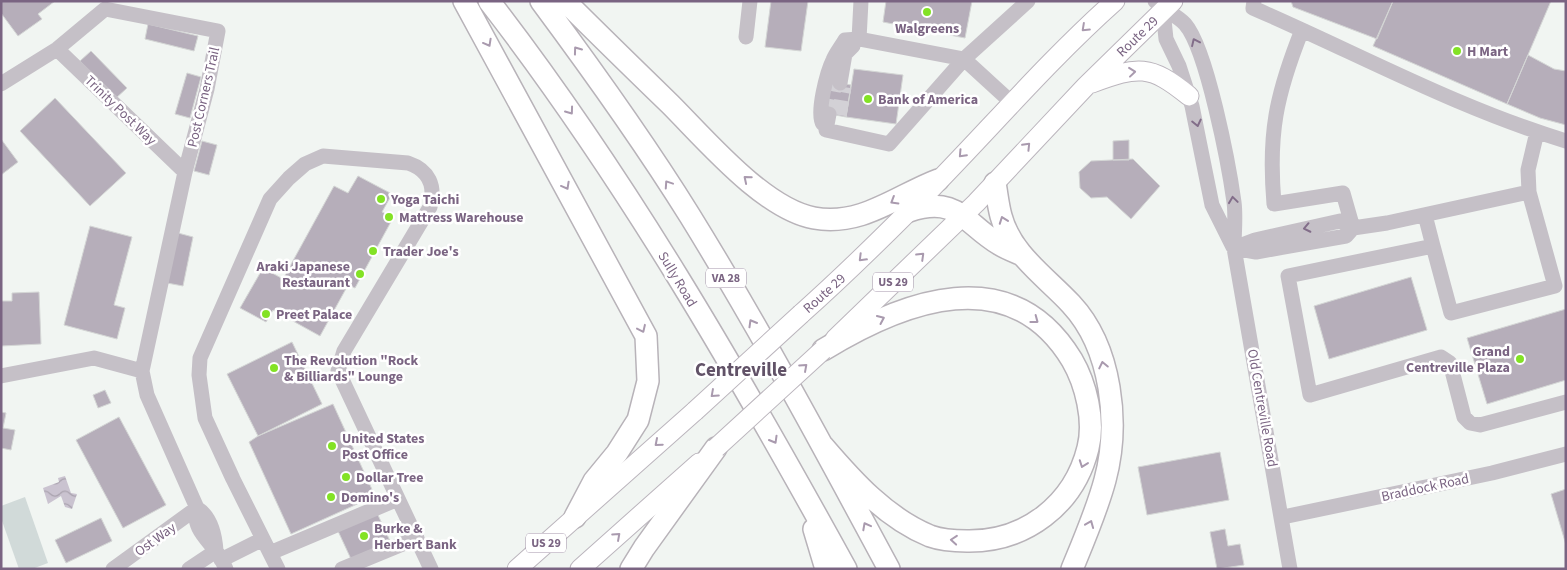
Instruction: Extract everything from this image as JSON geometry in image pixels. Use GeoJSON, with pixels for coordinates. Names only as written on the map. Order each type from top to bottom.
{"type":"FeatureCollection","features":[{"type":"Feature","properties":{"kind":"highway"},"geometry":{"type":"LineString","coordinates":[[464,1],[646,336],[648,381],[638,420],[617,453],[594,481],[575,516]]}},
{"type":"Feature","properties":{"kind":"highway","name":"Sully Road"},"geometry":{"type":"LineString","coordinates":[[490,1],[605,160],[793,472],[846,569]]}},
{"type":"Feature","properties":{"kind":"highway","name":"VA 28"},"geometry":{"type":"LineString","coordinates":[[541,1],[602,84],[690,216],[823,446],[889,569]]}},
{"type":"Feature","properties":{"kind":"highway"},"geometry":{"type":"LineString","coordinates":[[565,1],[745,177],[780,205],[814,218],[854,216],[889,204],[912,190],[938,180]]}},
{"type":"Feature","properties":{"kind":"highway"},"geometry":{"type":"LineString","coordinates":[[995,183],[1001,218],[1020,254],[1082,317],[1101,355],[1111,403],[1111,444],[1106,479],[1072,569]]}},
{"type":"Feature","properties":{"kind":"highway"},"geometry":{"type":"LineString","coordinates":[[909,211],[930,206],[943,207],[964,215],[998,244],[1020,254]]}},
{"type":"Feature","properties":{"kind":"highway"},"geometry":{"type":"LineString","coordinates":[[823,350],[865,327],[922,304],[947,298],[969,297],[1005,303],[1022,310],[1037,321],[1066,349],[1084,387],[1090,426],[1089,446],[1082,467],[1073,487],[1062,501],[1048,515],[1012,535],[975,541],[952,541],[930,536],[908,525],[868,495],[823,446]]}},
{"type":"Feature","properties":{"kind":"highway"},"geometry":{"type":"LineString","coordinates":[[631,569],[716,448]]}},
{"type":"Feature","properties":{"kind":"highway"},"geometry":{"type":"LineString","coordinates":[[793,472],[826,569]]}},
{"type":"Feature","properties":{"kind":"main road","name":"Route 29"},"geometry":{"type":"LineString","coordinates":[[517,569],[801,314],[909,211],[1011,102],[1072,40],[1115,1]]}},
{"type":"Feature","properties":{"kind":"main road","name":"Route 29"},"geometry":{"type":"LineString","coordinates":[[580,569],[823,350],[964,215],[1164,4]]}},
{"type":"Feature","properties":{"kind":"main road"},"geometry":{"type":"LineString","coordinates":[[1086,86],[1134,70],[1151,72],[1171,81],[1189,96]]}},
{"type":"Feature","properties":{"kind":"street"},"geometry":{"type":"LineString","coordinates":[[746,37],[750,1]]}},
{"type":"Feature","properties":{"kind":"street"},"geometry":{"type":"LineString","coordinates":[[840,83],[845,54],[859,39],[861,1]]}},
{"type":"Feature","properties":{"kind":"street"},"geometry":{"type":"LineString","coordinates":[[1011,102],[964,59],[859,39],[845,40],[832,61],[826,81],[820,121],[829,131],[889,144],[964,59],[1028,1]]}},
{"type":"Feature","properties":{"kind":"street"},"geometry":{"type":"LineString","coordinates":[[1254,1],[1253,8],[1401,78],[1537,132],[1566,141]]}},
{"type":"Feature","properties":{"kind":"street","name":"Old Centreville Road"},"geometry":{"type":"LineString","coordinates":[[1164,4],[1166,39],[1179,66],[1189,96],[1199,133],[1212,205],[1234,248]]}},
{"type":"Feature","properties":{"kind":"street","name":"Old Centreville Road"},"geometry":{"type":"LineString","coordinates":[[1164,4],[1185,24],[1203,62],[1235,204],[1234,248],[1283,517],[1290,569]]}},
{"type":"Feature","properties":{"kind":"street","name":"Post Corners Trail"},"geometry":{"type":"LineString","coordinates":[[1,84],[57,49],[104,9],[218,31],[207,89],[185,172],[142,371],[147,395],[197,508],[194,516],[198,527],[205,540],[221,560]]}},
{"type":"Feature","properties":{"kind":"street"},"geometry":{"type":"LineString","coordinates":[[1302,30],[1285,72],[1276,104],[1271,169],[1274,204],[1343,193],[1353,228]]}},
{"type":"Feature","properties":{"kind":"street","name":"Trinity Post Way"},"geometry":{"type":"LineString","coordinates":[[57,49],[185,172]]}},
{"type":"Feature","properties":{"kind":"street"},"geometry":{"type":"LineString","coordinates":[[829,131],[834,115]]}},
{"type":"Feature","properties":{"kind":"street"},"geometry":{"type":"LineString","coordinates":[[1425,215],[1451,312],[1561,284],[1529,192],[1528,170],[1537,132]]}},
{"type":"Feature","properties":{"kind":"street"},"geometry":{"type":"LineString","coordinates":[[278,569],[205,418],[200,384],[200,358],[270,200],[305,164],[323,156],[408,163],[419,167],[430,179],[434,193],[430,207],[344,351],[338,371],[431,569]]}},
{"type":"Feature","properties":{"kind":"street"},"geometry":{"type":"LineString","coordinates":[[1234,248],[1255,240],[1340,221],[1353,228],[1425,215],[1529,192]]}},
{"type":"Feature","properties":{"kind":"street"},"geometry":{"type":"LineString","coordinates":[[1433,246],[1288,276],[1310,395],[1441,357],[1450,363],[1464,417],[1470,423],[1480,425],[1566,402]]}},
{"type":"Feature","properties":{"kind":"street"},"geometry":{"type":"LineString","coordinates":[[1,376],[94,358],[142,371]]}},
{"type":"Feature","properties":{"kind":"street","name":"Braddock Road"},"geometry":{"type":"LineString","coordinates":[[1283,517],[1492,473],[1566,454]]}},
{"type":"Feature","properties":{"kind":"street"},"geometry":{"type":"LineString","coordinates":[[189,569],[266,546],[398,499]]}},
{"type":"Feature","properties":{"kind":"street","name":"Ost Way"},"geometry":{"type":"LineString","coordinates":[[112,569],[197,508]]}},
{"type":"Feature","properties":{"kind":"street"},"geometry":{"type":"LineString","coordinates":[[342,569],[369,564],[417,538]]}},
{"type":"Feature","properties":{"kind":"shaded area"},"geometry":{"type":"Polygon","coordinates":[[[25,497],[48,563],[32,569],[19,569],[1,518],[1,506],[25,497]]]}},
{"type":"Feature","properties":{"kind":"water"},"geometry":{"type":"Polygon","coordinates":[[[65,476],[71,493],[77,494],[72,509],[65,507],[61,496],[48,504],[43,488],[59,482],[58,478],[65,476]]]}},
{"type":"Feature","properties":{"kind":"building"},"geometry":{"type":"Polygon","coordinates":[[[1,1],[55,1],[38,14],[42,19],[18,36],[1,13],[1,1]]]}},
{"type":"Feature","properties":{"kind":"building"},"geometry":{"type":"Polygon","coordinates":[[[771,1],[808,1],[801,51],[765,47],[771,1]]]}},
{"type":"Feature","properties":{"kind":"building","name":"Walgreens"},"geometry":{"type":"Polygon","coordinates":[[[886,1],[972,1],[965,38],[883,22],[886,1]]]}},
{"type":"Feature","properties":{"kind":"building"},"geometry":{"type":"Polygon","coordinates":[[[1291,1],[1393,1],[1377,39],[1293,7],[1291,1]]]}},
{"type":"Feature","properties":{"kind":"building","name":"H Mart"},"geometry":{"type":"Polygon","coordinates":[[[1393,1],[1551,1],[1507,104],[1373,46],[1393,1]]]}},
{"type":"Feature","properties":{"kind":"building"},"geometry":{"type":"Polygon","coordinates":[[[148,24],[198,36],[194,51],[145,39],[148,24]]]}},
{"type":"Feature","properties":{"kind":"building"},"geometry":{"type":"Polygon","coordinates":[[[91,51],[127,88],[115,99],[80,61],[91,51]]]}},
{"type":"Feature","properties":{"kind":"building"},"geometry":{"type":"Polygon","coordinates":[[[1528,55],[1554,69],[1566,71],[1566,125],[1540,118],[1507,104],[1528,55]]]}},
{"type":"Feature","properties":{"kind":"building"},"geometry":{"type":"Polygon","coordinates":[[[854,69],[903,75],[896,124],[846,117],[854,69]]]}},
{"type":"Feature","properties":{"kind":"building"},"geometry":{"type":"Polygon","coordinates":[[[187,73],[201,77],[190,118],[175,114],[187,73]]]}},
{"type":"Feature","properties":{"kind":"building"},"geometry":{"type":"Polygon","coordinates":[[[830,81],[851,85],[846,117],[825,113],[830,81]]]}},
{"type":"Feature","properties":{"kind":"building"},"geometry":{"type":"Polygon","coordinates":[[[55,98],[126,173],[90,206],[20,131],[55,98]]]}},
{"type":"Feature","properties":{"kind":"building"},"geometry":{"type":"Polygon","coordinates":[[[1,139],[18,162],[1,175],[1,139]]]}},
{"type":"Feature","properties":{"kind":"building"},"geometry":{"type":"Polygon","coordinates":[[[1129,140],[1129,160],[1113,160],[1113,141],[1129,140]]]}},
{"type":"Feature","properties":{"kind":"building"},"geometry":{"type":"Polygon","coordinates":[[[202,141],[217,145],[209,175],[194,171],[202,141]]]}},
{"type":"Feature","properties":{"kind":"building"},"geometry":{"type":"Polygon","coordinates":[[[1133,159],[1160,186],[1131,219],[1107,197],[1091,198],[1080,188],[1079,172],[1091,161],[1133,159]]]}},
{"type":"Feature","properties":{"kind":"building"},"geometry":{"type":"Polygon","coordinates":[[[358,176],[392,194],[382,212],[393,218],[355,288],[348,285],[320,336],[273,310],[266,322],[240,308],[263,268],[283,279],[334,186],[348,193],[358,176]]]}},
{"type":"Feature","properties":{"kind":"building"},"geometry":{"type":"Polygon","coordinates":[[[90,226],[132,237],[114,305],[125,308],[117,339],[64,325],[90,226]]]}},
{"type":"Feature","properties":{"kind":"building"},"geometry":{"type":"Polygon","coordinates":[[[178,233],[193,237],[183,286],[167,283],[178,233]]]}},
{"type":"Feature","properties":{"kind":"building"},"geometry":{"type":"Polygon","coordinates":[[[1411,277],[1427,330],[1329,359],[1314,306],[1411,277]]]}},
{"type":"Feature","properties":{"kind":"building"},"geometry":{"type":"Polygon","coordinates":[[[39,292],[41,344],[1,346],[1,301],[12,301],[12,293],[39,292]]]}},
{"type":"Feature","properties":{"kind":"building","name":"Grand Centreville Plaza"},"geometry":{"type":"Polygon","coordinates":[[[1566,309],[1566,380],[1487,404],[1467,338],[1566,309]]]}},
{"type":"Feature","properties":{"kind":"building"},"geometry":{"type":"Polygon","coordinates":[[[292,342],[322,404],[258,436],[227,374],[292,342]]]}},
{"type":"Feature","properties":{"kind":"building"},"geometry":{"type":"Polygon","coordinates":[[[105,390],[111,403],[98,408],[93,395],[105,390]]]}},
{"type":"Feature","properties":{"kind":"building"},"geometry":{"type":"Polygon","coordinates":[[[333,404],[375,496],[291,534],[249,442],[258,436],[333,404]]]}},
{"type":"Feature","properties":{"kind":"building"},"geometry":{"type":"Polygon","coordinates":[[[1,412],[6,413],[3,428],[15,430],[11,450],[1,448],[1,412]]]}},
{"type":"Feature","properties":{"kind":"building"},"geometry":{"type":"Polygon","coordinates":[[[119,417],[166,505],[123,528],[76,440],[119,417]]]}},
{"type":"Feature","properties":{"kind":"building"},"geometry":{"type":"Polygon","coordinates":[[[1220,452],[1229,500],[1147,515],[1138,467],[1220,452]]]}},
{"type":"Feature","properties":{"kind":"building"},"geometry":{"type":"Polygon","coordinates":[[[1566,489],[1566,545],[1551,494],[1566,489]]]}},
{"type":"Feature","properties":{"kind":"building","name":"Burke & Herbert Bank"},"geometry":{"type":"Polygon","coordinates":[[[377,513],[390,541],[351,559],[338,531],[377,513]]]}},
{"type":"Feature","properties":{"kind":"building"},"geometry":{"type":"Polygon","coordinates":[[[101,518],[112,541],[66,563],[55,540],[101,518]]]}},
{"type":"Feature","properties":{"kind":"building"},"geometry":{"type":"Polygon","coordinates":[[[1225,529],[1228,546],[1240,544],[1244,565],[1217,569],[1210,532],[1225,529]]]}},
{"type":"Feature","properties":{"kind":"tunnel"},"geometry":{"type":"LineString","coordinates":[[829,114],[835,82]]}},
{"type":"Feature","properties":{"kind":"tunnel"},"geometry":{"type":"LineString","coordinates":[[839,115],[844,87]]}},
{"type":"Feature","properties":{"kind":"place","name":"Walgreens"},"geometry":{"type":"Point","coordinates":[927,12]}},
{"type":"Feature","properties":{"kind":"place","name":"H Mart"},"geometry":{"type":"Point","coordinates":[1457,51]}},
{"type":"Feature","properties":{"kind":"place","name":"Bank of America"},"geometry":{"type":"Point","coordinates":[868,99]}},
{"type":"Feature","properties":{"kind":"place","name":"Yoga Taichi"},"geometry":{"type":"Point","coordinates":[381,199]}},
{"type":"Feature","properties":{"kind":"place","name":"Mattress Warehouse"},"geometry":{"type":"Point","coordinates":[389,217]}},
{"type":"Feature","properties":{"kind":"place","name":"Trader Joe's"},"geometry":{"type":"Point","coordinates":[373,251]}},
{"type":"Feature","properties":{"kind":"place","name":"Araki Japanese Restaurant"},"geometry":{"type":"Point","coordinates":[360,274]}},
{"type":"Feature","properties":{"kind":"place","name":"Preet Palace"},"geometry":{"type":"Point","coordinates":[266,314]}},
{"type":"Feature","properties":{"kind":"place","name":"Grand Centreville Plaza"},"geometry":{"type":"Point","coordinates":[1520,359]}},
{"type":"Feature","properties":{"kind":"place","name":"The Revolution \"Rock & Billiards\" Lounge"},"geometry":{"type":"Point","coordinates":[274,368]}},
{"type":"Feature","properties":{"kind":"place","name":"United States Post Office"},"geometry":{"type":"Point","coordinates":[332,446]}},
{"type":"Feature","properties":{"kind":"place","name":"Dollar Tree"},"geometry":{"type":"Point","coordinates":[346,477]}},
{"type":"Feature","properties":{"kind":"place","name":"Domino's"},"geometry":{"type":"Point","coordinates":[331,497]}},
{"type":"Feature","properties":{"kind":"place","name":"Burke & Herbert Bank"},"geometry":{"type":"Point","coordinates":[364,536]}},
{"type":"Feature","properties":{"kind":"district","name":"Centreville"},"geometry":{"type":"Point","coordinates":[741,369]}}]}
